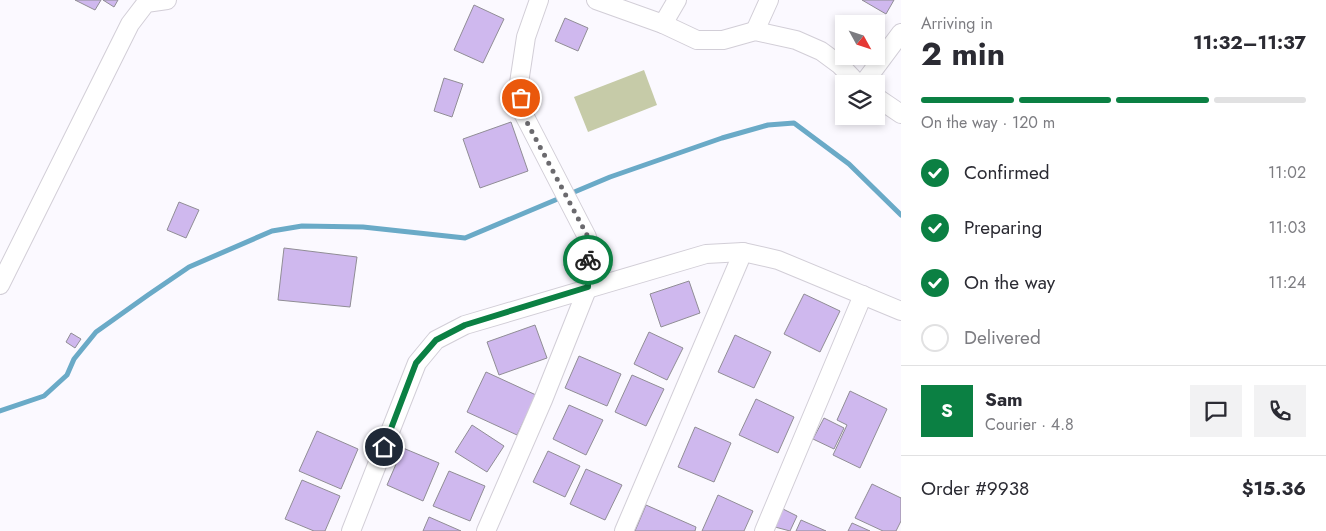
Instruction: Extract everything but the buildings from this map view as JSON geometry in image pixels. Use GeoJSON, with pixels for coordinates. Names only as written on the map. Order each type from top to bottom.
{"type":"FeatureCollection","features":[{"type":"Feature","properties":{"kind":"street"},"geometry":{"type":"LineString","coordinates":[[0,285],[130,24],[146,3],[167,0]]}},
{"type":"Feature","properties":{"kind":"street"},"geometry":{"type":"LineString","coordinates":[[486,531],[543,400],[588,287],[588,237],[522,113],[519,83],[526,37],[539,0]]}},
{"type":"Feature","properties":{"kind":"street"},"geometry":{"type":"LineString","coordinates":[[596,0],[663,24],[697,40],[723,40],[755,31],[796,40],[821,51],[840,65],[849,75]]}},
{"type":"Feature","properties":{"kind":"street"},"geometry":{"type":"LineString","coordinates":[[663,24],[677,0]]}},
{"type":"Feature","properties":{"kind":"street"},"geometry":{"type":"LineString","coordinates":[[755,31],[769,0]]}},
{"type":"Feature","properties":{"kind":"street"},"geometry":{"type":"LineString","coordinates":[[870,75],[901,33]]}},
{"type":"Feature","properties":{"kind":"street"},"geometry":{"type":"LineString","coordinates":[[885,103],[901,114]]}},
{"type":"Feature","properties":{"kind":"street"},"geometry":{"type":"LineString","coordinates":[[624,531],[743,252]]}},
{"type":"Feature","properties":{"kind":"street"},"geometry":{"type":"LineString","coordinates":[[351,531],[416,363],[436,340],[465,325],[588,287],[706,254],[743,252],[778,260],[901,311]]}},
{"type":"Feature","properties":{"kind":"street"},"geometry":{"type":"LineString","coordinates":[[764,531],[864,295]]}},
{"type":"Feature","properties":{"kind":"green space"},"geometry":{"type":"Polygon","coordinates":[[[644,70],[657,105],[588,132],[574,97],[644,70]]]}},
{"type":"Feature","properties":{"kind":"waterway"},"geometry":{"type":"LineString","coordinates":[[0,411],[44,396],[67,375],[74,359],[96,332],[189,267],[272,231],[302,226],[363,227],[465,238],[610,177],[722,138],[768,125],[794,123],[849,164],[901,215]]}},
{"type":"Feature","properties":{"kind":"way so far"},"geometry":{"type":"LineString","coordinates":[[521,98],[522,113],[588,237],[588,260]]}},
{"type":"Feature","properties":{"kind":"route"},"geometry":{"type":"LineString","coordinates":[[384,447],[416,363],[436,340],[465,325],[588,287],[588,260]]}}]}
